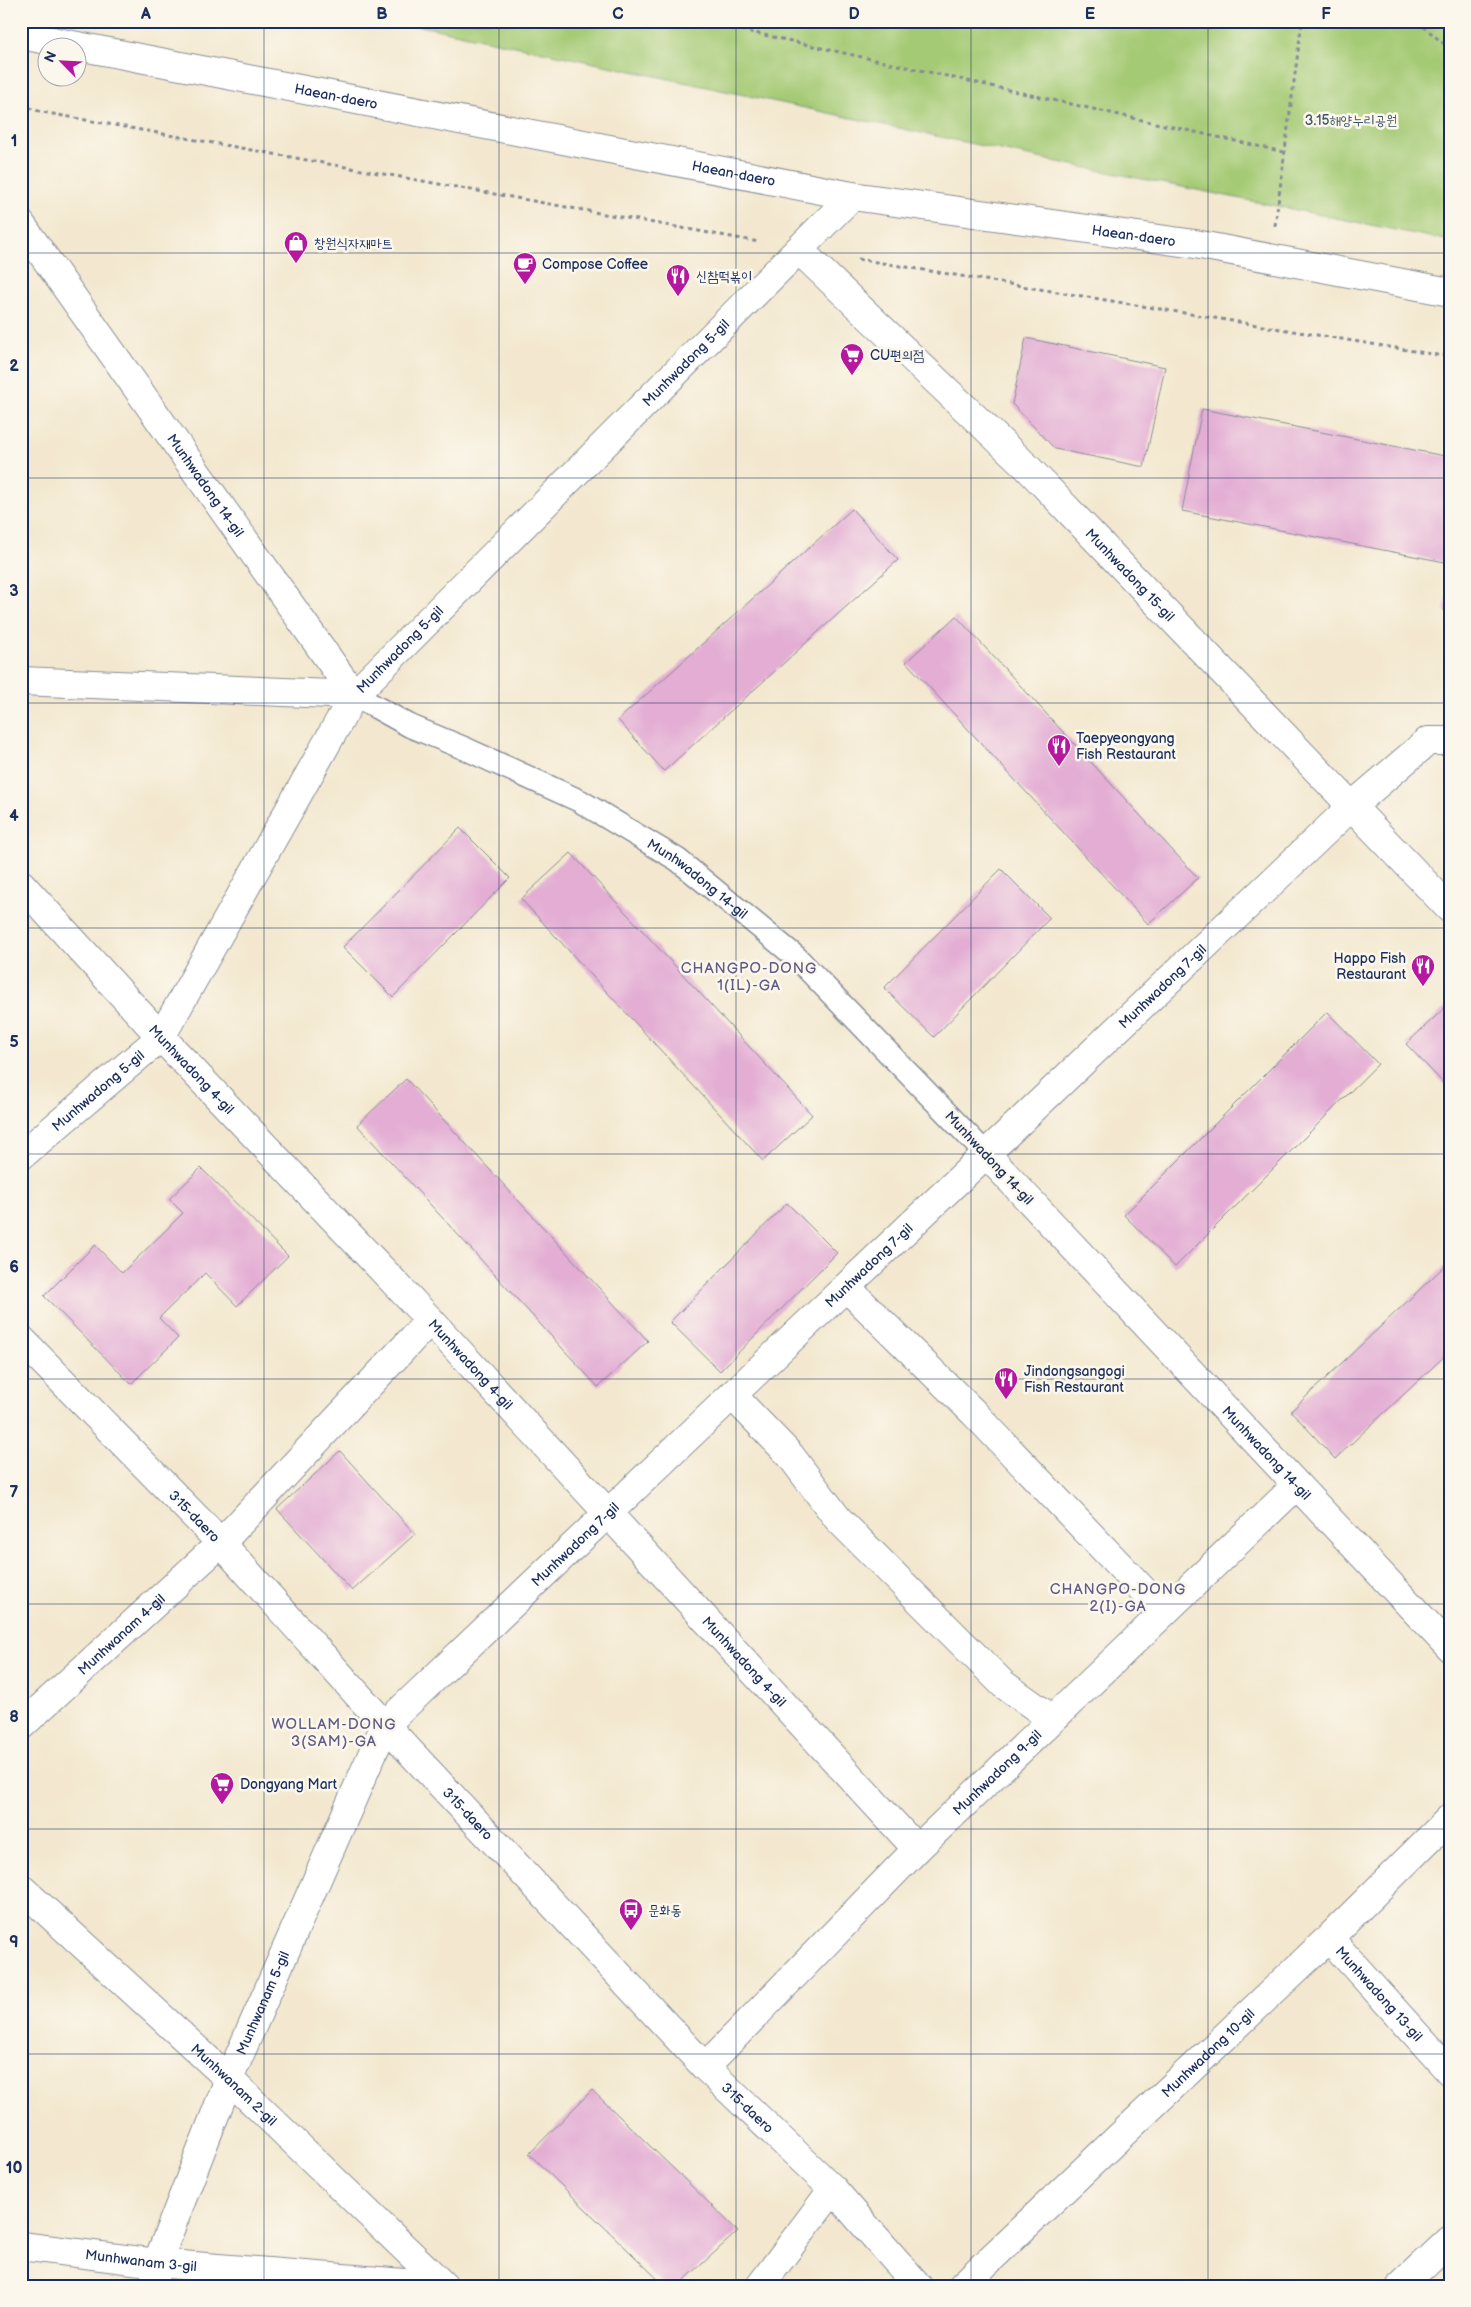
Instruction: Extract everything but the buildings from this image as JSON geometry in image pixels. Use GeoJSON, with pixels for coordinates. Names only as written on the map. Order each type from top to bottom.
{"type":"FeatureCollection","features":[{"type":"Feature","properties":{"kind":"street","name":"Haean-daero"},"geometry":{"type":"LineString","coordinates":[[21,36],[852,196],[1195,244],[1450,292]]}},
{"type":"Feature","properties":{"kind":"street","name":"Munhwadong 5-gil"},"geometry":{"type":"LineString","coordinates":[[21,1156],[160,1037],[354,695],[852,196]]}},
{"type":"Feature","properties":{"kind":"street","name":"Munhwadong 14-gil"},"geometry":{"type":"LineString","coordinates":[[21,224],[354,695]]}},
{"type":"Feature","properties":{"kind":"street","name":"Munhwadong 15-gil"},"geometry":{"type":"LineString","coordinates":[[799,250],[1028,468],[1450,909]]}},
{"type":"Feature","properties":{"kind":"street"},"geometry":{"type":"LineString","coordinates":[[21,681],[354,695]]}},
{"type":"Feature","properties":{"kind":"street","name":"Munhwadong 7-gil"},"geometry":{"type":"LineString","coordinates":[[385,1725],[1352,806],[1439,741],[1450,721]]}},
{"type":"Feature","properties":{"kind":"street","name":"Munhwadong 4-gil"},"geometry":{"type":"LineString","coordinates":[[21,884],[160,1037],[430,1320],[916,1848]]}},
{"type":"Feature","properties":{"kind":"street","name":"Munhwadong 14-gil"},"geometry":{"type":"LineString","coordinates":[[986,1154],[1450,1648]]}},
{"type":"Feature","properties":{"kind":"street"},"geometry":{"type":"LineString","coordinates":[[846,1288],[980,1420],[1164,1612]]}},
{"type":"Feature","properties":{"kind":"street","name":"Munhwanam 4-gil"},"geometry":{"type":"LineString","coordinates":[[21,1726],[221,1543],[430,1320]]}},
{"type":"Feature","properties":{"kind":"street","name":"3·15-daero"},"geometry":{"type":"LineString","coordinates":[[21,1339],[221,1543],[385,1725],[705,2067],[833,2189],[918,2286]]}},
{"type":"Feature","properties":{"kind":"street"},"geometry":{"type":"LineString","coordinates":[[732,1395],[790,1455],[838,1519],[1003,1684],[1052,1719]]}},
{"type":"Feature","properties":{"kind":"street","name":"Munhwadong 9-gil"},"geometry":{"type":"LineString","coordinates":[[705,2067],[916,1848],[1296,1486]]}},
{"type":"Feature","properties":{"kind":"street","name":"Munhwanam 5-gil"},"geometry":{"type":"LineString","coordinates":[[156,2274],[229,2079],[385,1725]]}},
{"type":"Feature","properties":{"kind":"street","name":"Munhwadong 10-gil"},"geometry":{"type":"LineString","coordinates":[[962,2286],[1328,1938],[1450,1818]]}},
{"type":"Feature","properties":{"kind":"street","name":"Munhwanam 2-gil"},"geometry":{"type":"LineString","coordinates":[[21,1888],[229,2079],[443,2286]]}},
{"type":"Feature","properties":{"kind":"street","name":"Munhwadong 13-gil"},"geometry":{"type":"LineString","coordinates":[[1328,1938],[1450,2072]]}},
{"type":"Feature","properties":{"kind":"street"},"geometry":{"type":"LineString","coordinates":[[760,2286],[833,2189]]}},
{"type":"Feature","properties":{"kind":"street"},"geometry":{"type":"LineString","coordinates":[[1401,2286],[1450,2240]]}},
{"type":"Feature","properties":{"kind":"street","name":"Munhwanam 3-gil"},"geometry":{"type":"LineString","coordinates":[[21,2246],[156,2274],[443,2286]]}},
{"type":"Feature","properties":{"kind":"lane","name":"Munhwadong 14-gil"},"geometry":{"type":"LineString","coordinates":[[354,695],[410,726],[466,749],[580,801],[678,860],[796,957],[986,1154]]}},
{"type":"Feature","properties":{"kind":"path"},"geometry":{"type":"LineString","coordinates":[[702,21],[1284,152]]}},
{"type":"Feature","properties":{"kind":"path"},"geometry":{"type":"LineString","coordinates":[[1270,258],[1302,21]]}},
{"type":"Feature","properties":{"kind":"path"},"geometry":{"type":"LineString","coordinates":[[1417,21],[1450,49]]}},
{"type":"Feature","properties":{"kind":"path"},"geometry":{"type":"LineString","coordinates":[[21,106],[61,116],[799,250]]}},
{"type":"Feature","properties":{"kind":"path"},"geometry":{"type":"LineString","coordinates":[[848,258],[1450,357]]}},
{"type":"Feature","properties":{"kind":"green space","name":"3.15해양누리공원"},"geometry":{"type":"Polygon","coordinates":[[[398,21],[1450,21],[1450,241],[1048,160],[398,21]]]}},
{"type":"Feature","properties":{"kind":"place","name":"창원식자재마트"},"geometry":{"type":"Point","coordinates":[296,264]}},
{"type":"Feature","properties":{"kind":"place","name":"Compose Coffee"},"geometry":{"type":"Point","coordinates":[525,285]}},
{"type":"Feature","properties":{"kind":"place","name":"신참떡볶이"},"geometry":{"type":"Point","coordinates":[678,297]}},
{"type":"Feature","properties":{"kind":"place","name":"CU편의점"},"geometry":{"type":"Point","coordinates":[852,376]}},
{"type":"Feature","properties":{"kind":"place","name":"Taepyeongyang Fish Restaurant"},"geometry":{"type":"Point","coordinates":[1059,767]}},
{"type":"Feature","properties":{"kind":"place","name":"Happo Fish Restaurant"},"geometry":{"type":"Point","coordinates":[1423,987]}},
{"type":"Feature","properties":{"kind":"place","name":"Jindongsangogi Fish Restaurant"},"geometry":{"type":"Point","coordinates":[1006,1400]}},
{"type":"Feature","properties":{"kind":"place","name":"Dongyang Mart"},"geometry":{"type":"Point","coordinates":[222,1805]}},
{"type":"Feature","properties":{"kind":"place","name":"문화동"},"geometry":{"type":"Point","coordinates":[631,1931]}},
{"type":"Feature","properties":{"kind":"district","name":"CHANGPO-DONG 1(IL)-GA"},"geometry":{"type":"Point","coordinates":[749,976]}},
{"type":"Feature","properties":{"kind":"district","name":"CHANGPO-DONG 2(I)-GA"},"geometry":{"type":"Point","coordinates":[1118,1598]}},
{"type":"Feature","properties":{"kind":"district","name":"WOLLAM-DONG 3(SAM)-GA"},"geometry":{"type":"Point","coordinates":[334,1732]}}]}
